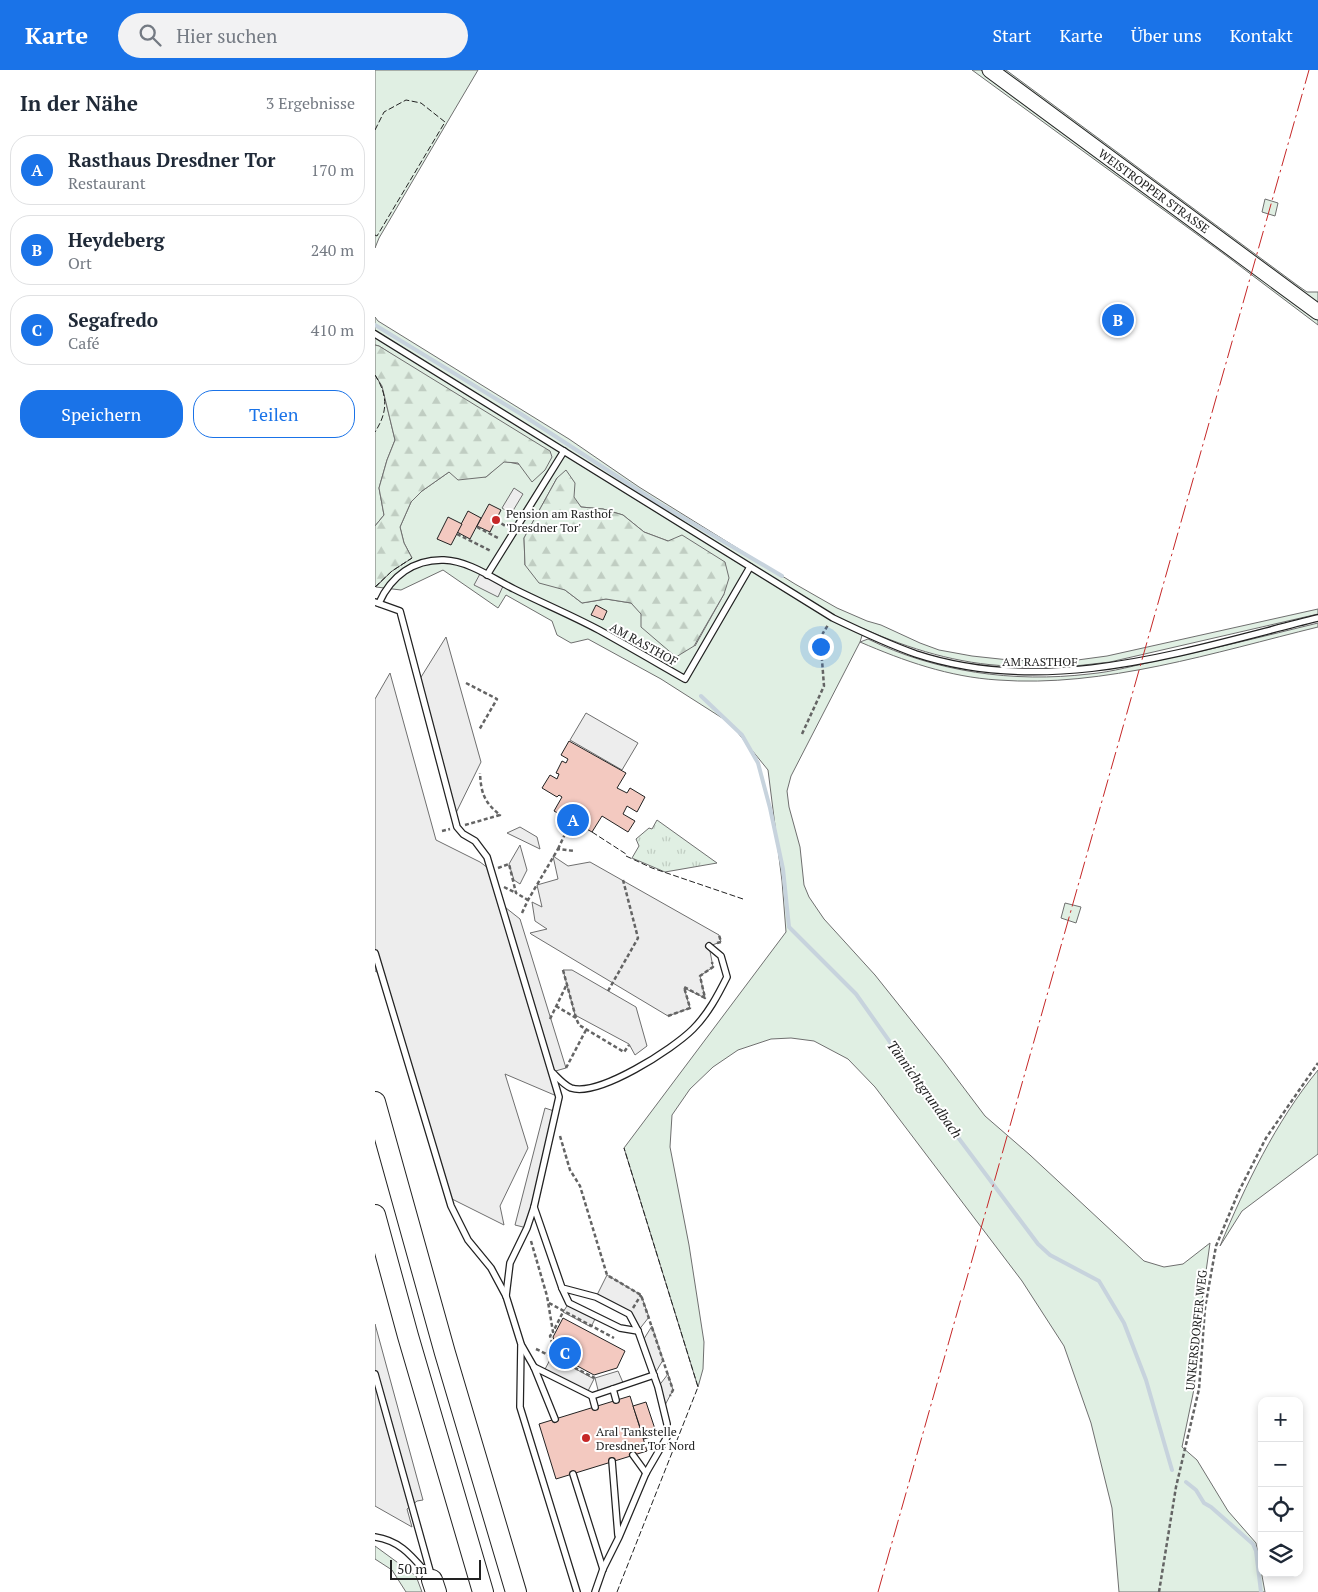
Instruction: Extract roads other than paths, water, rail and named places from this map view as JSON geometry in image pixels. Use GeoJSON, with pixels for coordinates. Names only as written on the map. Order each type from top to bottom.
{"type":"FeatureCollection","features":[{"type":"Feature","properties":{"kind":"highway"},"geometry":{"type":"LineString","coordinates":[[375,1102],[445,1353],[516,1592]]}},
{"type":"Feature","properties":{"kind":"highway"},"geometry":{"type":"LineString","coordinates":[[375,1215],[483,1592]]}},
{"type":"Feature","properties":{"kind":"street","name":"WEISTROPPER STRASSE"},"geometry":{"type":"LineString","coordinates":[[990,70],[1318,312]]}},
{"type":"Feature","properties":{"kind":"lane","name":"AM RASTHOF"},"geometry":{"type":"LineString","coordinates":[[375,334],[833,618],[917,654],[995,671],[1076,671],[1113,666],[1184,651],[1318,618]]}},
{"type":"Feature","properties":{"kind":"lane"},"geometry":{"type":"LineString","coordinates":[[506,1296],[510,1263],[527,1228],[534,1207],[559,1097],[487,857],[475,842],[463,834],[457,827],[400,611],[377,602],[395,578],[417,564],[432,560],[457,562],[484,574],[564,451]]}},
{"type":"Feature","properties":{"kind":"lane","name":"AM RASTHOF"},"geometry":{"type":"LineString","coordinates":[[484,574],[598,630],[685,679],[750,567]]}},
{"type":"Feature","properties":{"kind":"lane"},"geometry":{"type":"LineString","coordinates":[[552,1072],[570,1088],[585,1090],[624,1074],[655,1058],[677,1043],[694,1028],[708,1011],[727,977],[721,956],[709,946]]}},
{"type":"Feature","properties":{"kind":"lane"},"geometry":{"type":"LineString","coordinates":[[375,953],[451,1206],[468,1240],[491,1268],[506,1296],[521,1344],[534,1367],[555,1419]]}},
{"type":"Feature","properties":{"kind":"lane"},"geometry":{"type":"LineString","coordinates":[[534,1207],[569,1303],[620,1328],[639,1330]]}},
{"type":"Feature","properties":{"kind":"lane"},"geometry":{"type":"LineString","coordinates":[[562,1288],[596,1297],[629,1314],[639,1330],[664,1407],[667,1424],[667,1437],[646,1473],[619,1537],[603,1569],[595,1592]]}},
{"type":"Feature","properties":{"kind":"lane"},"geometry":{"type":"LineString","coordinates":[[521,1344],[520,1406],[577,1592]]}},
{"type":"Feature","properties":{"kind":"lane"},"geometry":{"type":"LineString","coordinates":[[534,1367],[592,1396],[654,1375]]}},
{"type":"Feature","properties":{"kind":"lane"},"geometry":{"type":"LineString","coordinates":[[375,1374],[434,1586]]}},
{"type":"Feature","properties":{"kind":"lane"},"geometry":{"type":"LineString","coordinates":[[613,1389],[616,1400]]}},
{"type":"Feature","properties":{"kind":"lane"},"geometry":{"type":"LineString","coordinates":[[592,1396],[595,1407]]}},
{"type":"Feature","properties":{"kind":"lane"},"geometry":{"type":"LineString","coordinates":[[633,1455],[646,1473]]}},
{"type":"Feature","properties":{"kind":"lane"},"geometry":{"type":"LineString","coordinates":[[613,1461],[619,1537]]}},
{"type":"Feature","properties":{"kind":"lane"},"geometry":{"type":"LineString","coordinates":[[573,1474],[603,1569]]}},
{"type":"Feature","properties":{"kind":"lane"},"geometry":{"type":"LineString","coordinates":[[375,1537],[384,1538],[403,1547],[434,1586]]}},
{"type":"Feature","properties":{"kind":"waterway"},"geometry":{"type":"LineString","coordinates":[[375,325],[521,414],[655,501],[782,576]]}},
{"type":"Feature","properties":{"kind":"waterway","name":"Tännichtgrundbach"},"geometry":{"type":"LineString","coordinates":[[701,696],[742,735],[758,763],[783,869],[789,927],[856,994],[948,1124],[1038,1244],[1050,1255],[1099,1281],[1124,1323],[1146,1380],[1172,1470]]}},
{"type":"Feature","properties":{"kind":"waterway","name":"Tännichtgrundbach"},"geometry":{"type":"LineString","coordinates":[[1186,1482],[1196,1490],[1204,1503],[1253,1544],[1256,1551],[1261,1592]]}},
{"type":"Feature","properties":{"kind":"place","name":"Heydeberg"},"geometry":{"type":"Point","coordinates":[1118,320]}},
{"type":"Feature","properties":{"kind":"place","name":"Pension am Rasthof 'Dresdner Tor'"},"geometry":{"type":"Point","coordinates":[496,520]}},
{"type":"Feature","properties":{"kind":"place","name":"Rasthaus Dresdner Tor"},"geometry":{"type":"Point","coordinates":[573,820]}},
{"type":"Feature","properties":{"kind":"place","name":"Segafredo"},"geometry":{"type":"Point","coordinates":[565,1353]}},
{"type":"Feature","properties":{"kind":"place","name":"Aral Tankstelle Dresdner Tor Nord"},"geometry":{"type":"Point","coordinates":[586,1438]}}]}
